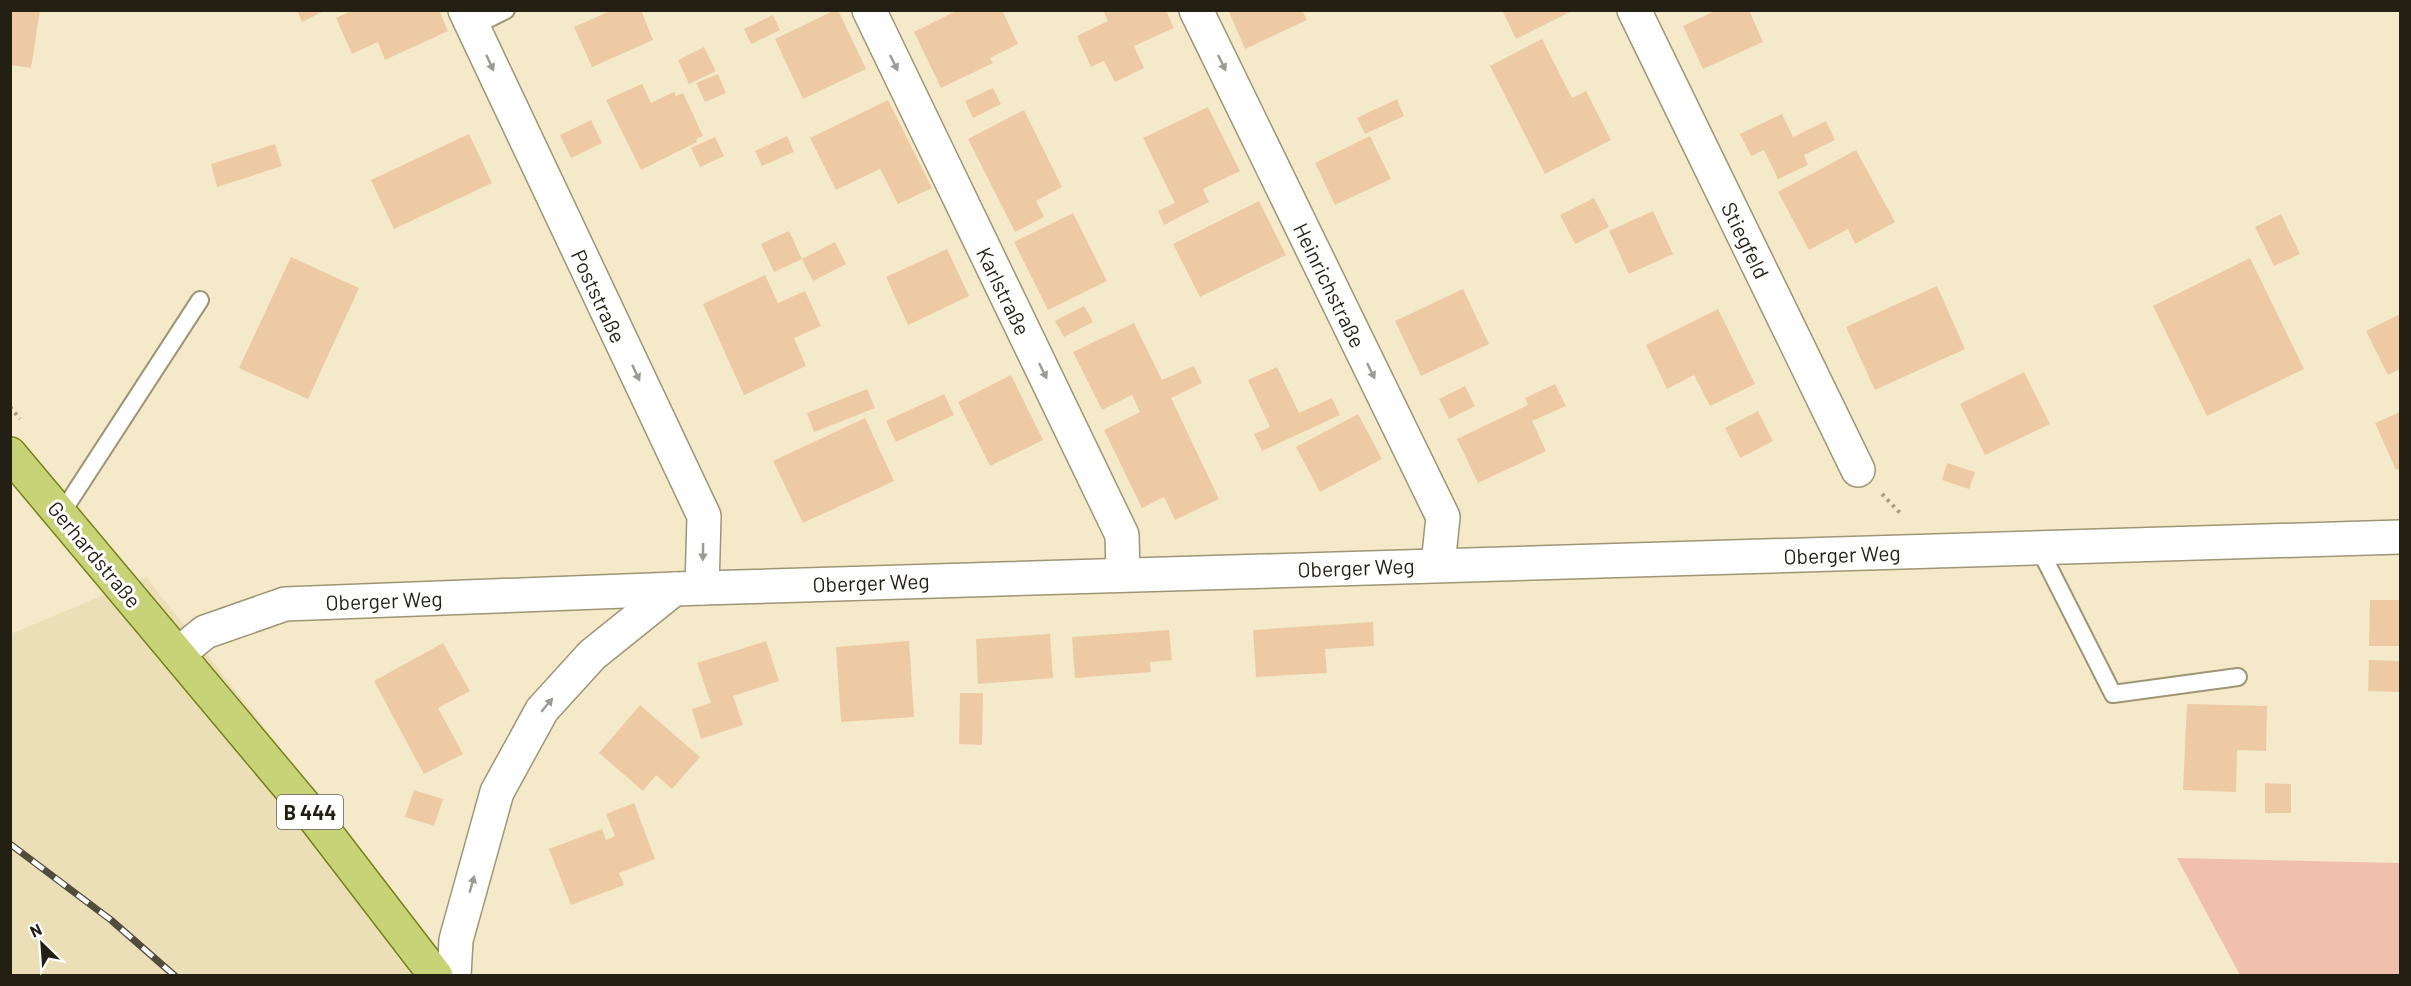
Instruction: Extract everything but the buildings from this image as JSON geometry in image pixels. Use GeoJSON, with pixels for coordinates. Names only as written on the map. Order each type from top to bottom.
{"type":"FeatureCollection","features":[{"type":"Feature","properties":{"kind":"main road","name":"Gerhardstraße"},"geometry":{"type":"LineString","coordinates":[[10,454],[178,654]]}},
{"type":"Feature","properties":{"kind":"main road","name":"B 444"},"geometry":{"type":"LineString","coordinates":[[178,654],[310,812],[436,975]]}},
{"type":"Feature","properties":{"kind":"street","name":"Karlstraße"},"geometry":{"type":"LineString","coordinates":[[869,10],[1122,535],[1123,575]]}},
{"type":"Feature","properties":{"kind":"street","name":"Heinrichstraße"},"geometry":{"type":"LineString","coordinates":[[1196,10],[1443,517],[1438,565]]}},
{"type":"Feature","properties":{"kind":"street","name":"Stiegfeld"},"geometry":{"type":"LineString","coordinates":[[1634,10],[1858,470]]}},
{"type":"Feature","properties":{"kind":"street","name":"Poststraße"},"geometry":{"type":"LineString","coordinates":[[469,19],[704,516],[688,588]]}},
{"type":"Feature","properties":{"kind":"street","name":"Oberger Weg"},"geometry":{"type":"LineString","coordinates":[[178,654],[205,632],[285,604],[688,588],[2400,537]]}},
{"type":"Feature","properties":{"kind":"street"},"geometry":{"type":"LineString","coordinates":[[454,975],[456,940],[497,792],[542,710],[592,655],[688,588]]}},
{"type":"Feature","properties":{"kind":"lane"},"geometry":{"type":"LineString","coordinates":[[469,19],[506,10]]}},
{"type":"Feature","properties":{"kind":"lane"},"geometry":{"type":"LineString","coordinates":[[61,514],[200,300]]}},
{"type":"Feature","properties":{"kind":"lane"},"geometry":{"type":"LineString","coordinates":[[2038,548],[2113,694],[2238,677]]}},
{"type":"Feature","properties":{"kind":"shaded area"},"geometry":{"type":"Polygon","coordinates":[[[146,577],[459,975],[11,976],[11,634],[146,577]]]}},
{"type":"Feature","properties":{"kind":"shaded area"},"geometry":{"type":"Polygon","coordinates":[[[2177,858],[2400,863],[2400,975],[2240,975],[2177,858]]]}},
{"type":"Feature","properties":{"kind":"railway"},"geometry":{"type":"LineString","coordinates":[[10,844],[111,920],[175,976]]}}]}
